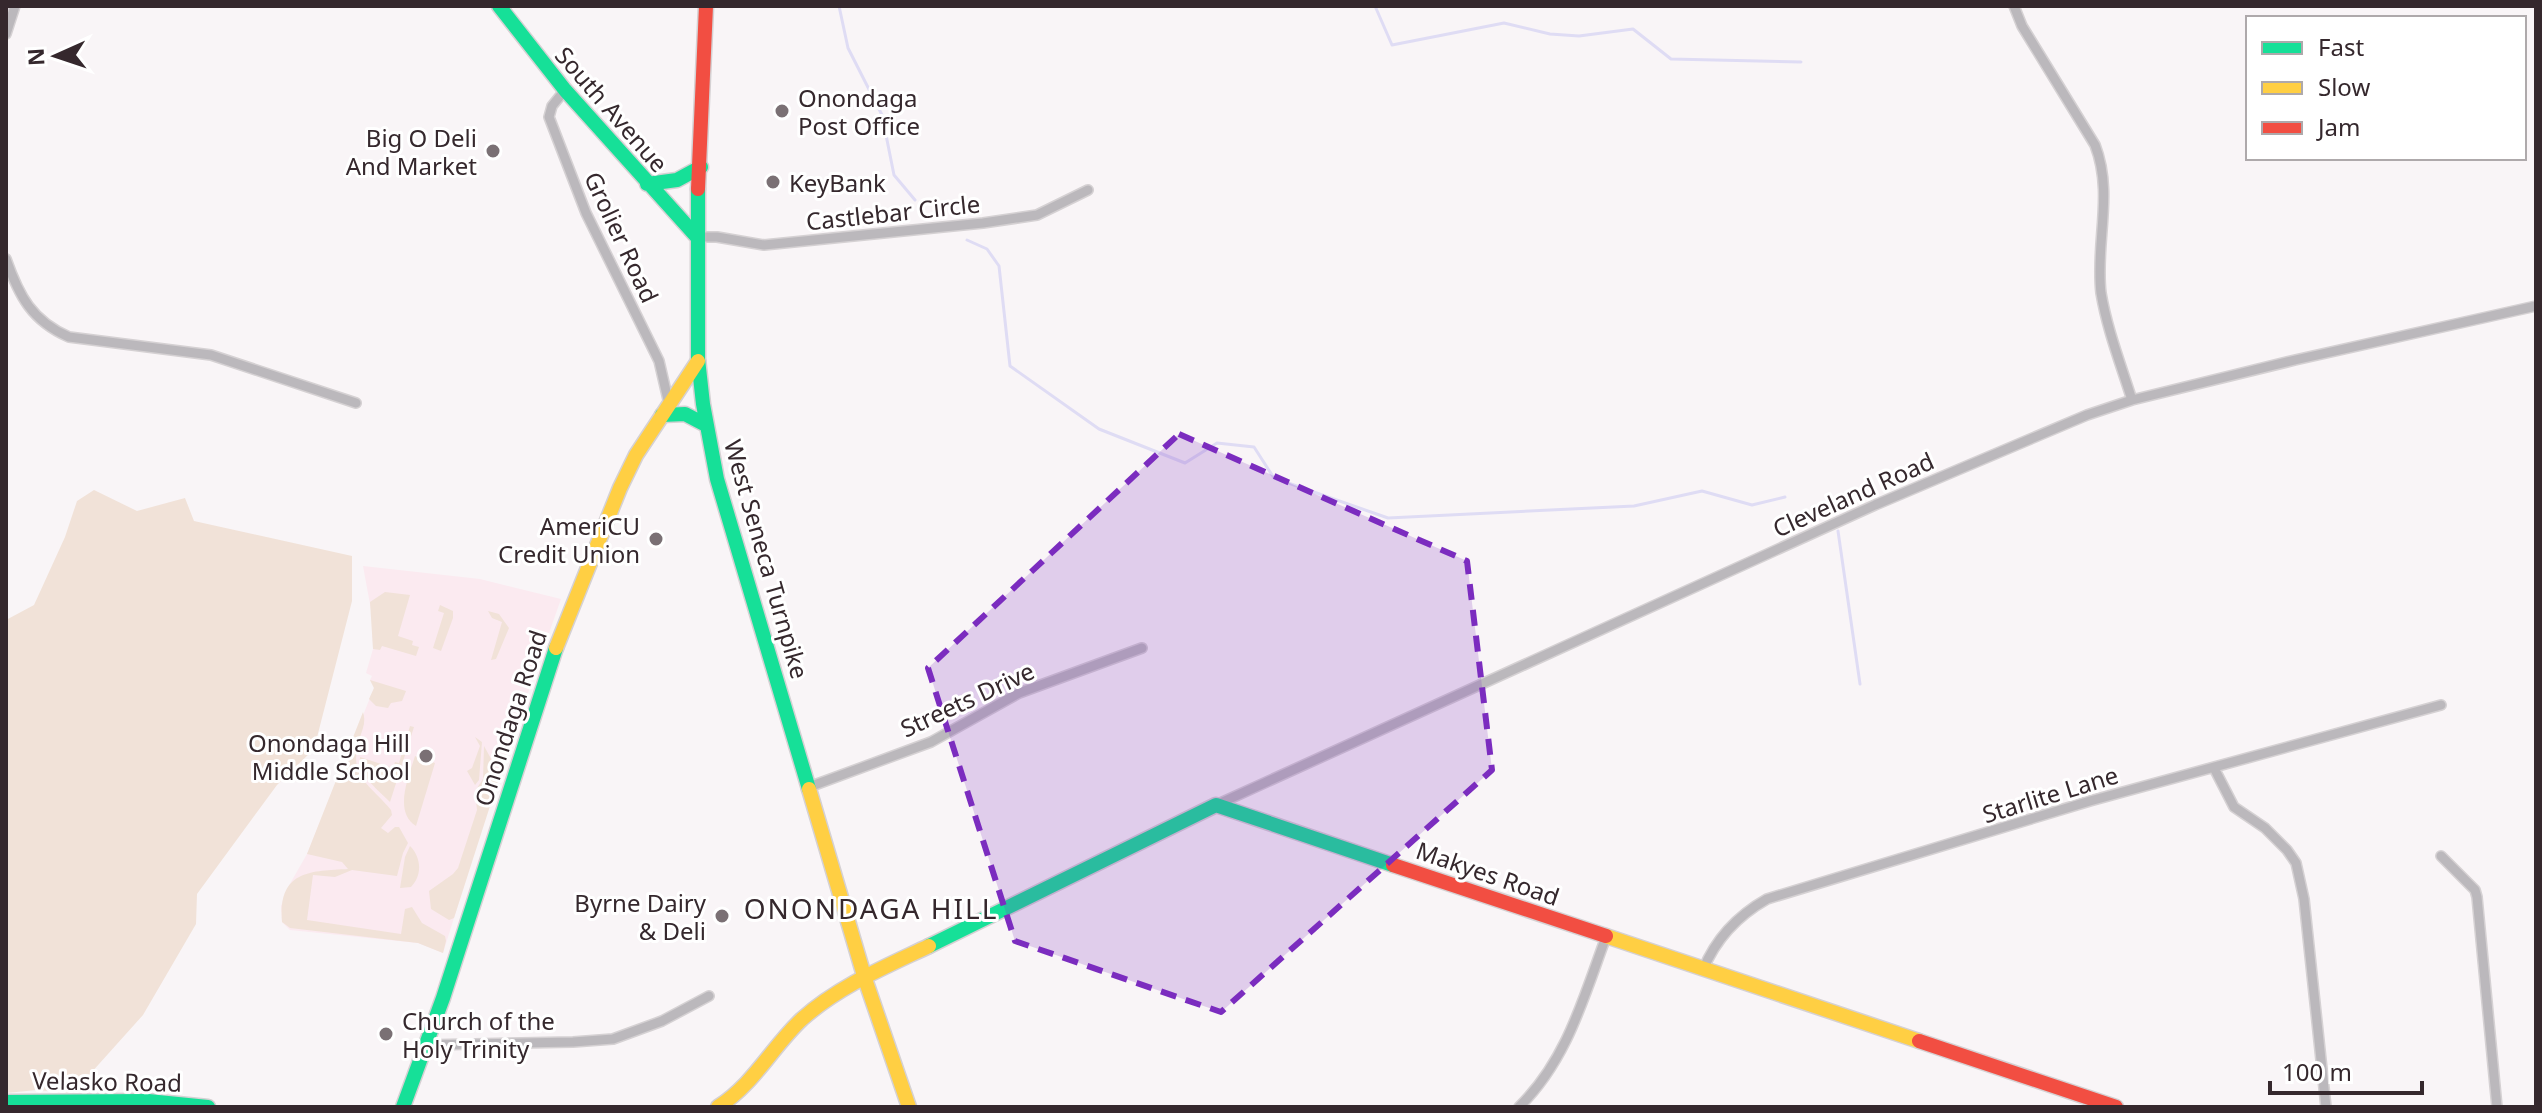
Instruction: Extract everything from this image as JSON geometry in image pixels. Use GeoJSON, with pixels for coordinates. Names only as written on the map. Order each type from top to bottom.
{"type":"FeatureCollection","features":[{"type":"Feature","properties":{"kind":"main road","name":"South Avenue"},"geometry":{"type":"LineString","coordinates":[[499,6],[565,90],[697,237]]}},
{"type":"Feature","properties":{"kind":"main road","name":"West Seneca Turnpike"},"geometry":{"type":"LineString","coordinates":[[706,6],[697,237],[698,361],[706,425],[717,479],[865,979],[909,1107]]}},
{"type":"Feature","properties":{"kind":"main road"},"geometry":{"type":"LineString","coordinates":[[647,184],[677,180],[701,167]]}},
{"type":"Feature","properties":{"kind":"main road","name":"Onondaga Road"},"geometry":{"type":"LineString","coordinates":[[403,1107],[427,1045],[552,657],[636,455],[698,361]]}},
{"type":"Feature","properties":{"kind":"main road"},"geometry":{"type":"LineString","coordinates":[[665,409],[685,414],[706,425]]}},
{"type":"Feature","properties":{"kind":"main road"},"geometry":{"type":"LineString","coordinates":[[718,1107],[748,1084],[797,1023],[837,991],[1216,805]]}},
{"type":"Feature","properties":{"kind":"main road","name":"Makyes Road"},"geometry":{"type":"LineString","coordinates":[[1216,805],[2116,1107]]}},
{"type":"Feature","properties":{"kind":"main road","name":"Velasko Road"},"geometry":{"type":"LineString","coordinates":[[6,1102],[148,1101],[208,1107]]}},
{"type":"Feature","properties":{"kind":"street"},"geometry":{"type":"LineString","coordinates":[[6,34],[15,6]]}},
{"type":"Feature","properties":{"kind":"street"},"geometry":{"type":"LineString","coordinates":[[2014,6],[2022,26],[2095,145],[2102,163],[2105,193],[2101,293],[2132,400]]}},
{"type":"Feature","properties":{"kind":"street","name":"Grolier Road"},"geometry":{"type":"LineString","coordinates":[[565,90],[552,106],[549,117],[580,201],[659,361],[665,409]]}},
{"type":"Feature","properties":{"kind":"street","name":"Castlebar Circle"},"geometry":{"type":"LineString","coordinates":[[697,237],[764,245],[983,223],[1037,215],[1088,190]]}},
{"type":"Feature","properties":{"kind":"street"},"geometry":{"type":"LineString","coordinates":[[6,259],[14,282],[30,310],[50,329],[69,337],[211,355],[356,403]]}},
{"type":"Feature","properties":{"kind":"street","name":"Cleveland Road"},"geometry":{"type":"LineString","coordinates":[[1216,805],[2034,436],[2132,400],[2536,306]]}},
{"type":"Feature","properties":{"kind":"street","name":"Streets Drive"},"geometry":{"type":"LineString","coordinates":[[809,787],[931,742],[1019,693],[1142,648]]}},
{"type":"Feature","properties":{"kind":"street","name":"Starlite Lane"},"geometry":{"type":"LineString","coordinates":[[1703,970],[1711,951],[1731,924],[1748,909],[1767,899],[2090,801],[2441,705]]}},
{"type":"Feature","properties":{"kind":"street"},"geometry":{"type":"LineString","coordinates":[[2214,768],[2234,807],[2265,828],[2296,863],[2304,899],[2326,1107]]}},
{"type":"Feature","properties":{"kind":"street"},"geometry":{"type":"LineString","coordinates":[[2441,856],[2475,890],[2477,897],[2497,1107]]}},
{"type":"Feature","properties":{"kind":"street"},"geometry":{"type":"LineString","coordinates":[[1519,1107],[1537,1089],[1570,1035],[1606,937]]}},
{"type":"Feature","properties":{"kind":"street"},"geometry":{"type":"LineString","coordinates":[[427,1045],[613,1039],[662,1021],[709,996]]}},
{"type":"Feature","properties":{"kind":"highlighted area"},"geometry":{"type":"Polygon","coordinates":[[[1179,434],[1467,561],[1492,770],[1221,1012],[1015,941],[928,668],[1179,434]]]}},
{"type":"Feature","properties":{"kind":"shaded area"},"geometry":{"type":"Polygon","coordinates":[[[94,490],[137,511],[185,498],[194,521],[352,556],[352,601],[314,749],[277,785],[197,894],[196,924],[143,1015],[73,1093],[37,1090],[6,1093],[6,620],[34,605],[65,537],[77,501],[94,490]]]}},
{"type":"Feature","properties":{"kind":"shaded area","name":"Onondaga Hill Middle School"},"geometry":{"type":"Polygon","coordinates":[[[363,566],[480,579],[561,599],[494,790],[443,953],[418,943],[290,930],[282,922],[281,906],[287,889],[307,854],[374,688],[370,680],[372,676],[366,673],[373,649],[372,615],[363,566]]]}},
{"type":"Feature","properties":{"kind":"shaded area"},"geometry":{"type":"Polygon","coordinates":[[[385,592],[410,595],[398,636],[413,641],[412,645],[419,647],[416,656],[382,646],[380,650],[373,649],[370,602],[385,592]]]}},
{"type":"Feature","properties":{"kind":"shaded area"},"geometry":{"type":"Polygon","coordinates":[[[440,605],[453,611],[441,651],[433,648],[444,613],[438,611],[440,605]]]}},
{"type":"Feature","properties":{"kind":"shaded area"},"geometry":{"type":"Polygon","coordinates":[[[488,611],[499,614],[509,628],[496,659],[491,660],[502,622],[492,618],[488,611]]]}},
{"type":"Feature","properties":{"kind":"shaded area"},"geometry":{"type":"Polygon","coordinates":[[[370,680],[406,691],[402,701],[391,703],[388,708],[376,706],[369,699],[374,688],[370,680]]]}},
{"type":"Feature","properties":{"kind":"shaded area"},"geometry":{"type":"Polygon","coordinates":[[[363,712],[364,725],[356,761],[358,771],[391,810],[392,815],[381,828],[388,833],[399,827],[408,843],[397,876],[352,870],[335,877],[313,875],[307,920],[401,934],[405,909],[412,907],[422,923],[445,936],[443,953],[418,943],[290,928],[282,922],[285,892],[291,883],[309,873],[348,869],[342,862],[307,854],[363,712]]]}},
{"type":"Feature","properties":{"kind":"shaded area"},"geometry":{"type":"Polygon","coordinates":[[[410,726],[414,727],[390,802],[362,770],[360,757],[393,768],[395,762],[399,763],[410,726]]]}},
{"type":"Feature","properties":{"kind":"shaded area"},"geometry":{"type":"Polygon","coordinates":[[[475,737],[482,742],[479,780],[475,785],[467,771],[472,768],[480,746],[475,737]]]}},
{"type":"Feature","properties":{"kind":"shaded area"},"geometry":{"type":"Polygon","coordinates":[[[484,746],[500,775],[454,918],[449,920],[431,909],[429,891],[458,868],[477,810],[475,791],[483,779],[484,746]]]}},
{"type":"Feature","properties":{"kind":"shaded area"},"geometry":{"type":"Polygon","coordinates":[[[415,756],[435,763],[416,826],[409,820],[404,803],[415,756]]]}},
{"type":"Feature","properties":{"kind":"shaded area"},"geometry":{"type":"Polygon","coordinates":[[[410,846],[417,856],[419,872],[411,887],[400,888],[405,857],[410,846]]]}},
{"type":"Feature","properties":{"kind":"waterway"},"geometry":{"type":"LineString","coordinates":[[839,6],[848,48],[882,115],[894,175],[915,200]]}},
{"type":"Feature","properties":{"kind":"waterway"},"geometry":{"type":"LineString","coordinates":[[1375,6],[1392,45],[1504,23],[1550,34],[1579,36],[1633,29],[1671,59],[1801,62]]}},
{"type":"Feature","properties":{"kind":"waterway"},"geometry":{"type":"LineString","coordinates":[[967,240],[987,249],[999,266],[1010,366],[1099,429],[1185,463],[1217,443],[1254,447],[1274,478],[1388,518],[1634,506],[1702,491],[1752,505],[1785,497]]}},
{"type":"Feature","properties":{"kind":"waterway"},"geometry":{"type":"LineString","coordinates":[[1817,507],[1836,514]]}},
{"type":"Feature","properties":{"kind":"waterway"},"geometry":{"type":"LineString","coordinates":[[1838,531],[1860,684]]}},
{"type":"Feature","properties":{"kind":"traffic: fast"},"geometry":{"type":"LineString","coordinates":[[499,6],[565,90],[697,237]]}},
{"type":"Feature","properties":{"kind":"traffic: fast"},"geometry":{"type":"LineString","coordinates":[[647,184],[677,180],[701,167]]}},
{"type":"Feature","properties":{"kind":"traffic: fast"},"geometry":{"type":"LineString","coordinates":[[698,189],[698,359],[703,404],[717,479],[809,789]]}},
{"type":"Feature","properties":{"kind":"traffic: fast"},"geometry":{"type":"LineString","coordinates":[[662,415],[685,414],[706,425]]}},
{"type":"Feature","properties":{"kind":"traffic: fast"},"geometry":{"type":"LineString","coordinates":[[403,1107],[443,998],[556,648]]}},
{"type":"Feature","properties":{"kind":"traffic: fast"},"geometry":{"type":"LineString","coordinates":[[929,946],[1216,805],[1393,865]]}},
{"type":"Feature","properties":{"kind":"traffic: fast"},"geometry":{"type":"LineString","coordinates":[[6,1102],[148,1101],[208,1107]]}},
{"type":"Feature","properties":{"kind":"traffic: slow"},"geometry":{"type":"LineString","coordinates":[[556,648],[636,455],[698,361]]}},
{"type":"Feature","properties":{"kind":"traffic: slow"},"geometry":{"type":"LineString","coordinates":[[809,789],[865,979],[909,1107]]}},
{"type":"Feature","properties":{"kind":"traffic: slow"},"geometry":{"type":"LineString","coordinates":[[1606,936],[1919,1041]]}},
{"type":"Feature","properties":{"kind":"traffic: slow"},"geometry":{"type":"LineString","coordinates":[[718,1107],[742,1087],[791,1030],[816,1007],[863,978],[929,946]]}},
{"type":"Feature","properties":{"kind":"traffic: jam"},"geometry":{"type":"LineString","coordinates":[[698,189],[706,6]]}},
{"type":"Feature","properties":{"kind":"traffic: jam"},"geometry":{"type":"LineString","coordinates":[[1393,865],[1606,936]]}},
{"type":"Feature","properties":{"kind":"traffic: jam"},"geometry":{"type":"LineString","coordinates":[[1919,1041],[2116,1107]]}},
{"type":"Feature","properties":{"kind":"place","name":"Onondaga Post Office"},"geometry":{"type":"Point","coordinates":[782,111]}},
{"type":"Feature","properties":{"kind":"place","name":"Big O Deli And Market"},"geometry":{"type":"Point","coordinates":[493,151]}},
{"type":"Feature","properties":{"kind":"place","name":"KeyBank"},"geometry":{"type":"Point","coordinates":[773,182]}},
{"type":"Feature","properties":{"kind":"place","name":"AmeriCU Credit Union"},"geometry":{"type":"Point","coordinates":[656,539]}},
{"type":"Feature","properties":{"kind":"place","name":"Onondaga Hill Middle School"},"geometry":{"type":"Point","coordinates":[426,756]}},
{"type":"Feature","properties":{"kind":"place","name":"Byrne Dairy & Deli"},"geometry":{"type":"Point","coordinates":[722,916]}},
{"type":"Feature","properties":{"kind":"place","name":"Church of the Holy Trinity"},"geometry":{"type":"Point","coordinates":[386,1034]}},
{"type":"Feature","properties":{"kind":"district","name":"ONONDAGA HILL"},"geometry":{"type":"Point","coordinates":[871,908]}}]}
